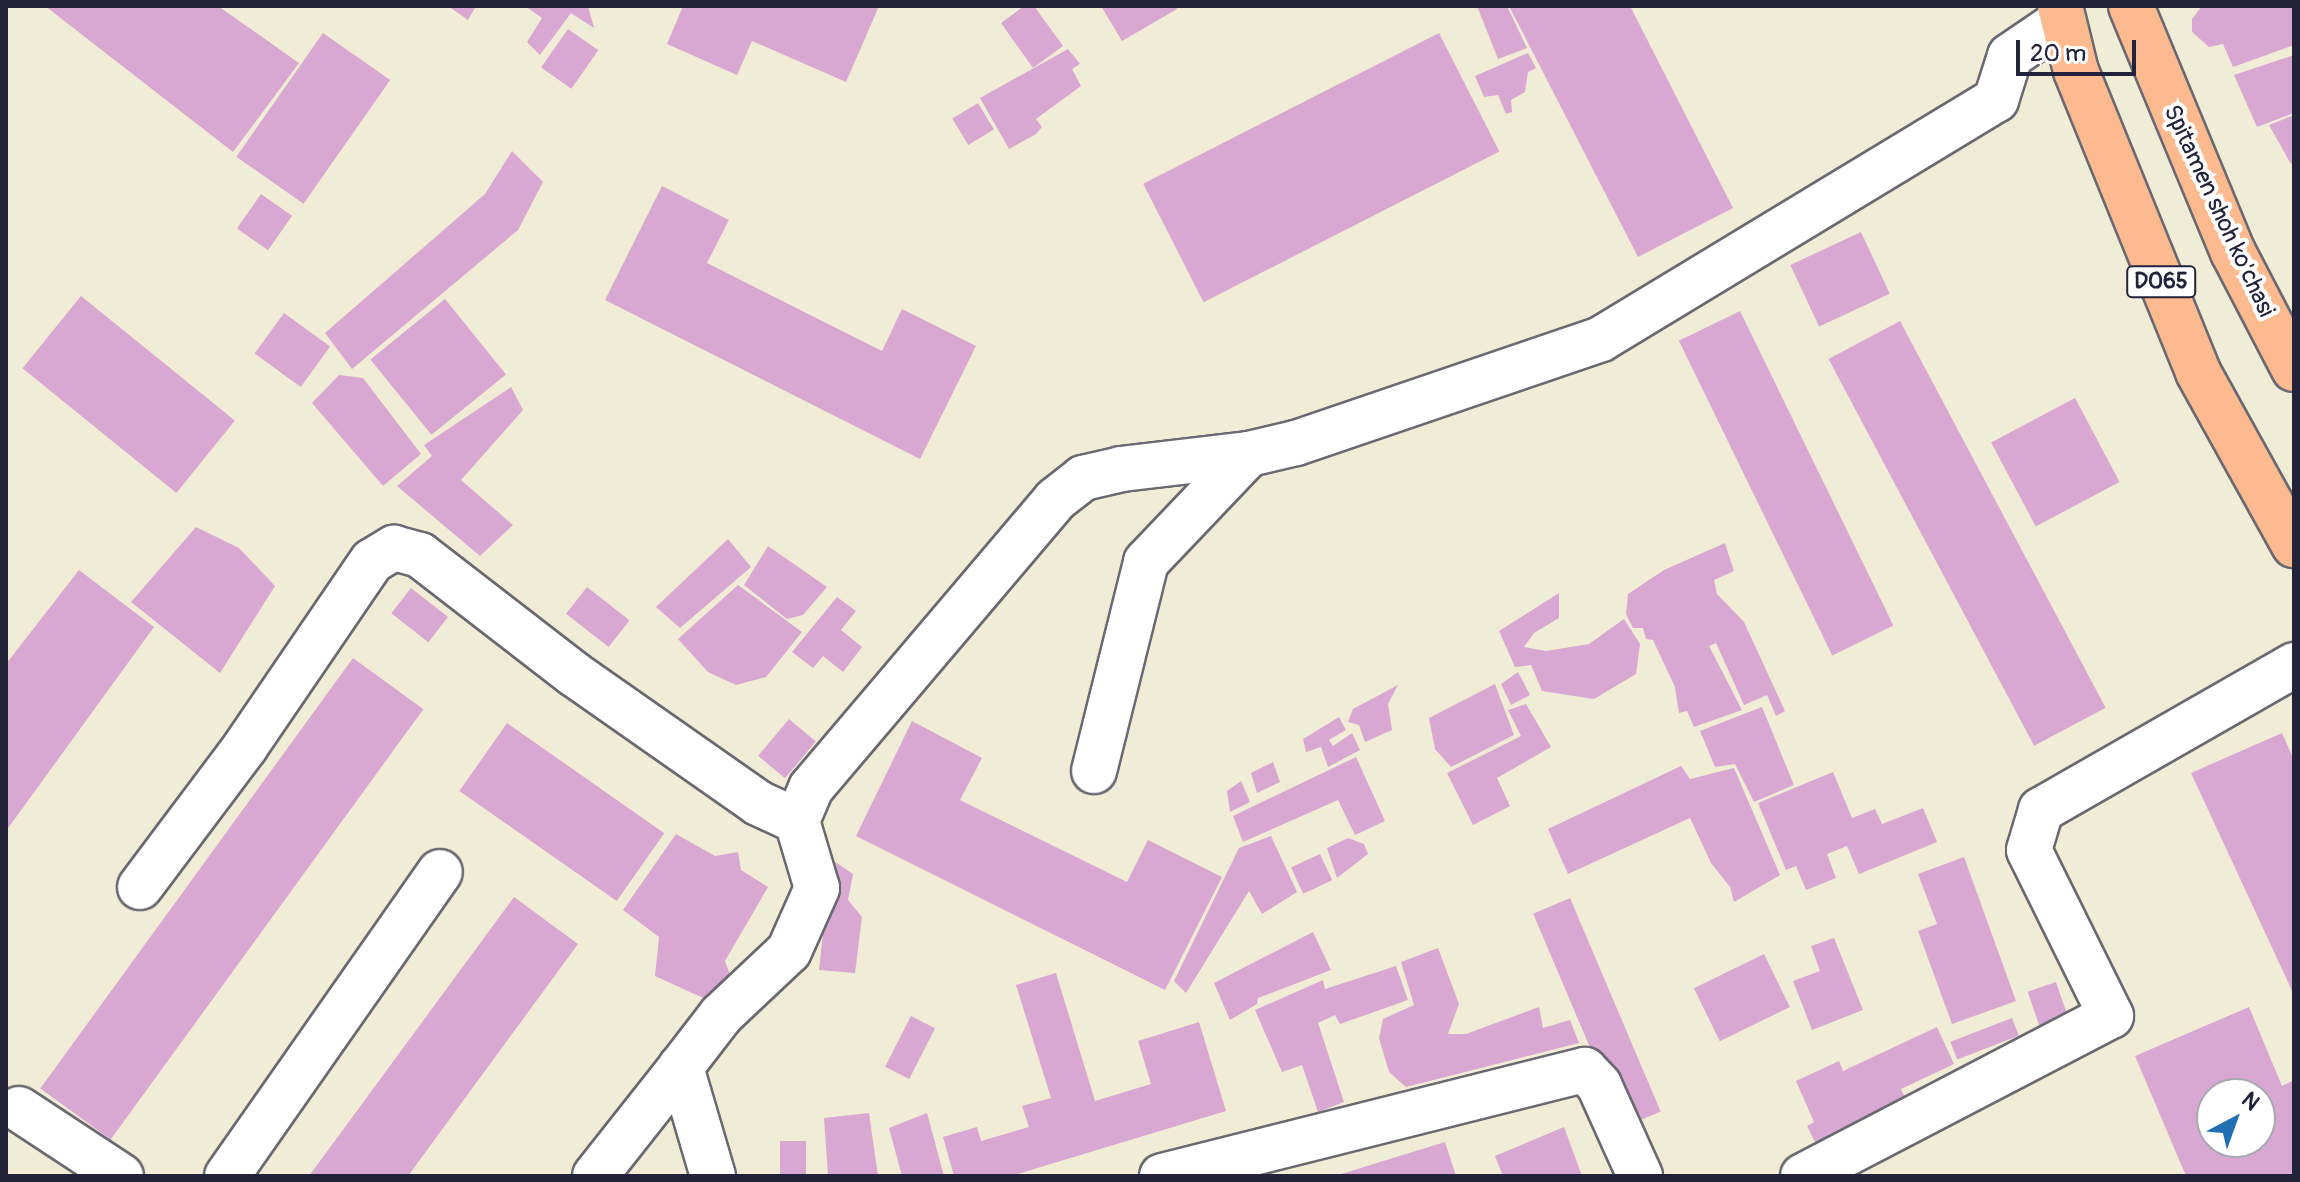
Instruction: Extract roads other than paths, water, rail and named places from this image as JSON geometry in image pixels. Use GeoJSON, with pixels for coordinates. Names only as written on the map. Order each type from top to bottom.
{"type":"FeatureCollection","features":[{"type":"Feature","properties":{"kind":"main road","name":"Spitamen shoh ko'chasi"},"geometry":{"type":"LineString","coordinates":[[2131,6],[2233,252],[2294,369]]}},
{"type":"Feature","properties":{"kind":"main road","name":"D065"},"geometry":{"type":"LineString","coordinates":[[2062,13],[2076,71],[2198,372],[2294,545]]}},
{"type":"Feature","properties":{"kind":"street"},"geometry":{"type":"LineString","coordinates":[[595,1176],[721,1015],[789,951],[817,888],[797,821],[811,788],[1055,500],[1083,478],[1121,469],[1249,454],[1296,443],[1601,339],[1996,100],[2010,56],[2062,13]]}},
{"type":"Feature","properties":{"kind":"street"},"geometry":{"type":"LineString","coordinates":[[1094,771],[1146,562],[1249,454]]}},
{"type":"Feature","properties":{"kind":"street"},"geometry":{"type":"LineString","coordinates":[[140,887],[245,747],[372,561],[394,548],[420,555],[574,674],[758,803],[797,821]]}},
{"type":"Feature","properties":{"kind":"street"},"geometry":{"type":"LineString","coordinates":[[1803,1176],[2111,1016],[2029,850],[2041,810],[2294,665]]}},
{"type":"Feature","properties":{"kind":"street"},"geometry":{"type":"LineString","coordinates":[[227,1176],[440,872]]}},
{"type":"Feature","properties":{"kind":"street"},"geometry":{"type":"LineString","coordinates":[[681,1067],[713,1176]]}},
{"type":"Feature","properties":{"kind":"street"},"geometry":{"type":"LineString","coordinates":[[1162,1176],[1585,1070],[1599,1085],[1640,1176]]}},
{"type":"Feature","properties":{"kind":"street"},"geometry":{"type":"LineString","coordinates":[[19,1109],[121,1176]]}}]}
